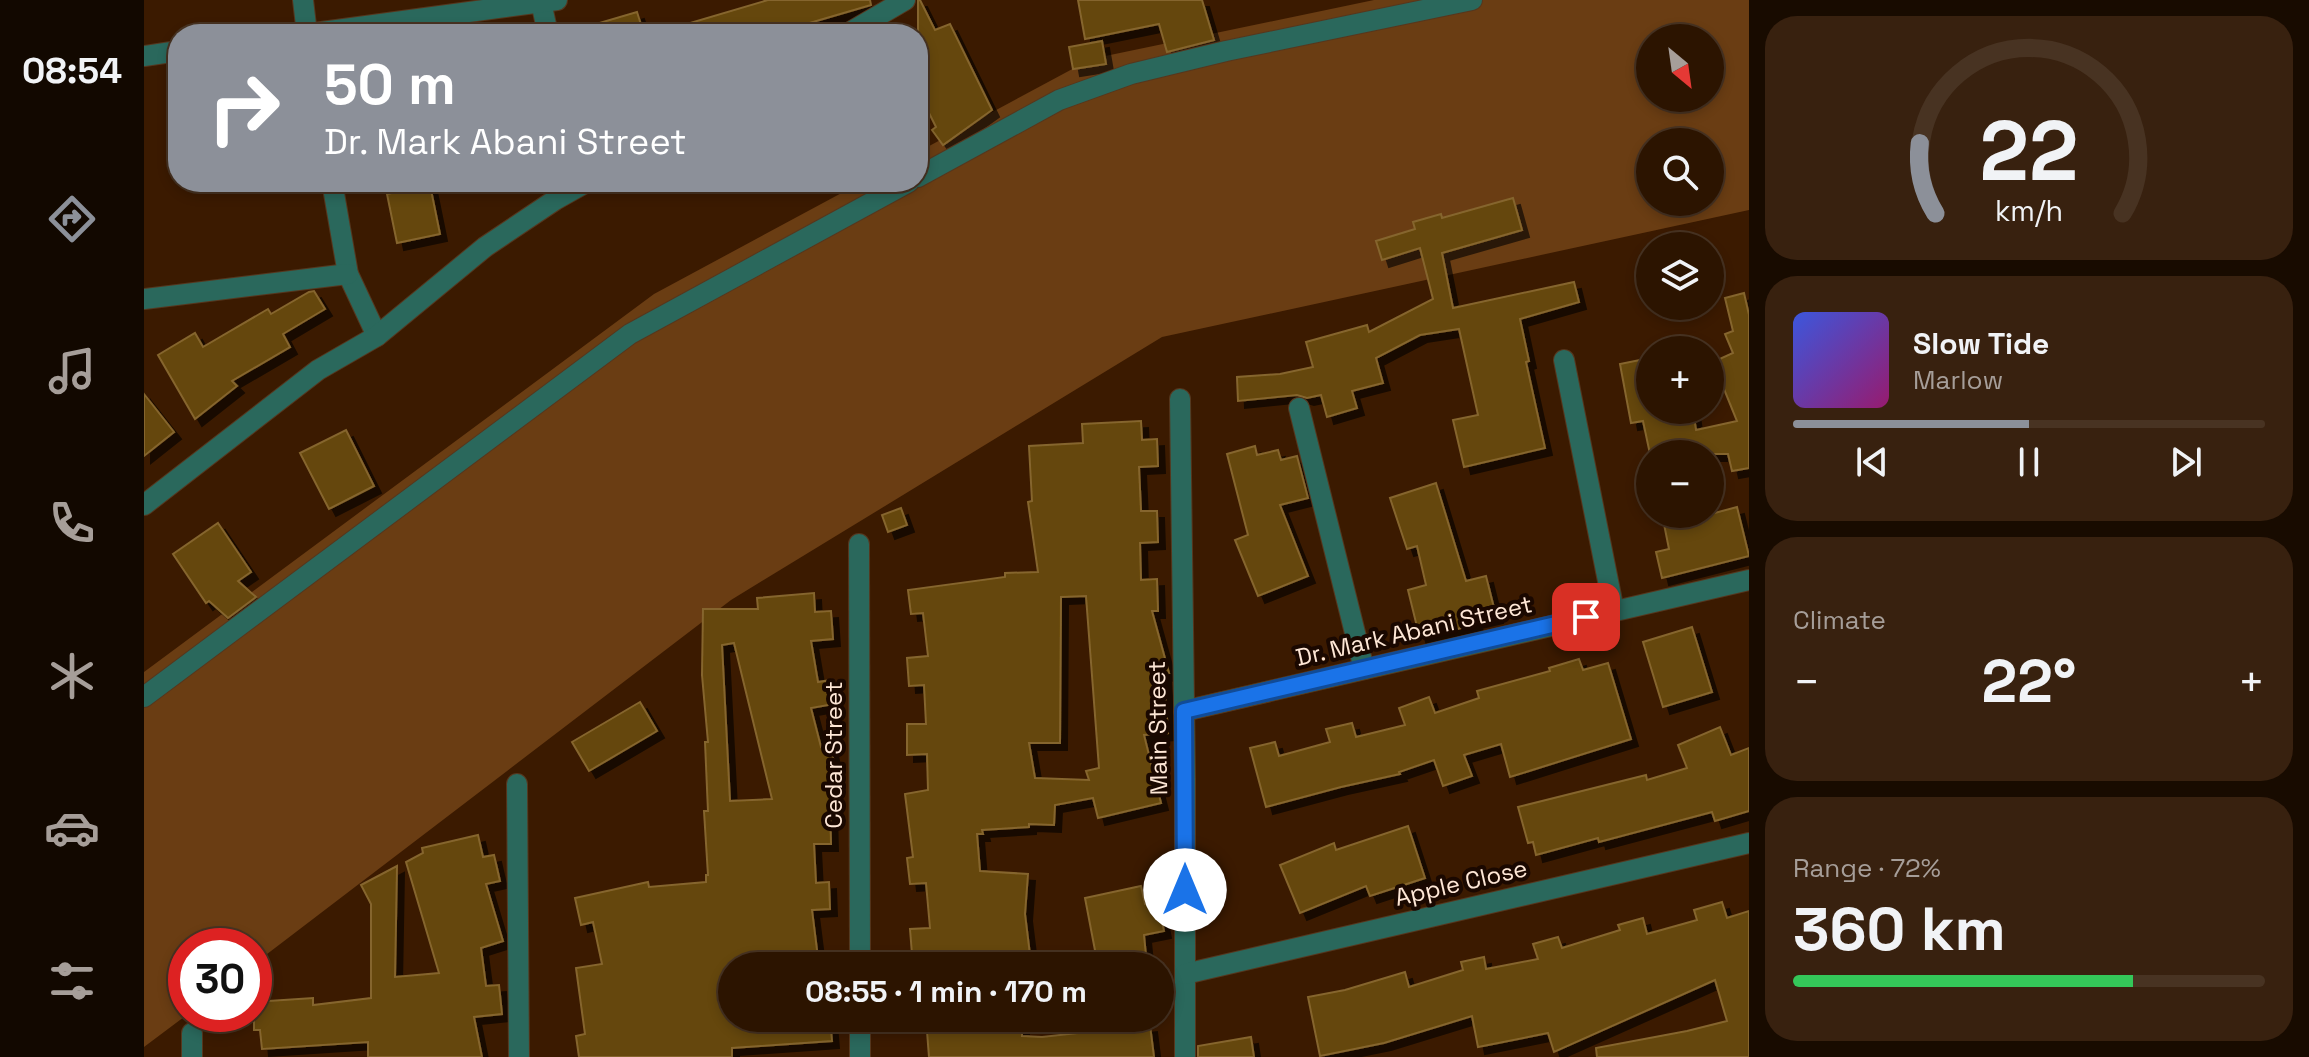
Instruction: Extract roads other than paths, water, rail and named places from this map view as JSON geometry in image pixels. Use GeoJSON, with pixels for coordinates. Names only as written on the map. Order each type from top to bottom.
{"type":"FeatureCollection","features":[{"type":"Feature","properties":{"kind":"street"},"geometry":{"type":"LineString","coordinates":[[303,0],[305,24]]}},
{"type":"Feature","properties":{"kind":"street"},"geometry":{"type":"LineString","coordinates":[[864,24],[905,0]]}},
{"type":"Feature","properties":{"kind":"street"},"geometry":{"type":"LineString","coordinates":[[928,172],[1059,100],[1131,74],[1472,0]]}},
{"type":"Feature","properties":{"kind":"street"},"geometry":{"type":"LineString","coordinates":[[380,24],[549,1],[548,24]]}},
{"type":"Feature","properties":{"kind":"street"},"geometry":{"type":"LineString","coordinates":[[144,56],[168,52]]}},
{"type":"Feature","properties":{"kind":"street"},"geometry":{"type":"LineString","coordinates":[[334,192],[348,274],[377,336]]}},
{"type":"Feature","properties":{"kind":"street"},"geometry":{"type":"LineString","coordinates":[[144,505],[318,370],[377,336],[485,247],[568,192]]}},
{"type":"Feature","properties":{"kind":"street"},"geometry":{"type":"LineString","coordinates":[[144,697],[630,334],[891,192]]}},
{"type":"Feature","properties":{"kind":"street"},"geometry":{"type":"LineString","coordinates":[[144,299],[348,274]]}},
{"type":"Feature","properties":{"kind":"street"},"geometry":{"type":"LineString","coordinates":[[1564,360],[1614,611]]}},
{"type":"Feature","properties":{"kind":"street","name":"Main Street"},"geometry":{"type":"LineString","coordinates":[[1180,399],[1185,1057]]}},
{"type":"Feature","properties":{"kind":"street"},"geometry":{"type":"LineString","coordinates":[[1299,408],[1364,669]]}},
{"type":"Feature","properties":{"kind":"street","name":"Cedar Street"},"geometry":{"type":"LineString","coordinates":[[859,544],[860,952]]}},
{"type":"Feature","properties":{"kind":"street","name":"Dr. Mark Abani Street"},"geometry":{"type":"LineString","coordinates":[[1184,711],[1749,580]]}},
{"type":"Feature","properties":{"kind":"street"},"geometry":{"type":"LineString","coordinates":[[517,784],[519,1057]]}},
{"type":"Feature","properties":{"kind":"street","name":"Apple Close"},"geometry":{"type":"LineString","coordinates":[[1185,974],[1749,843]]}},
{"type":"Feature","properties":{"kind":"street"},"geometry":{"type":"LineString","coordinates":[[860,1032],[860,1057]]}},
{"type":"Feature","properties":{"kind":"street"},"geometry":{"type":"LineString","coordinates":[[192,1033],[192,1057]]}}]}
